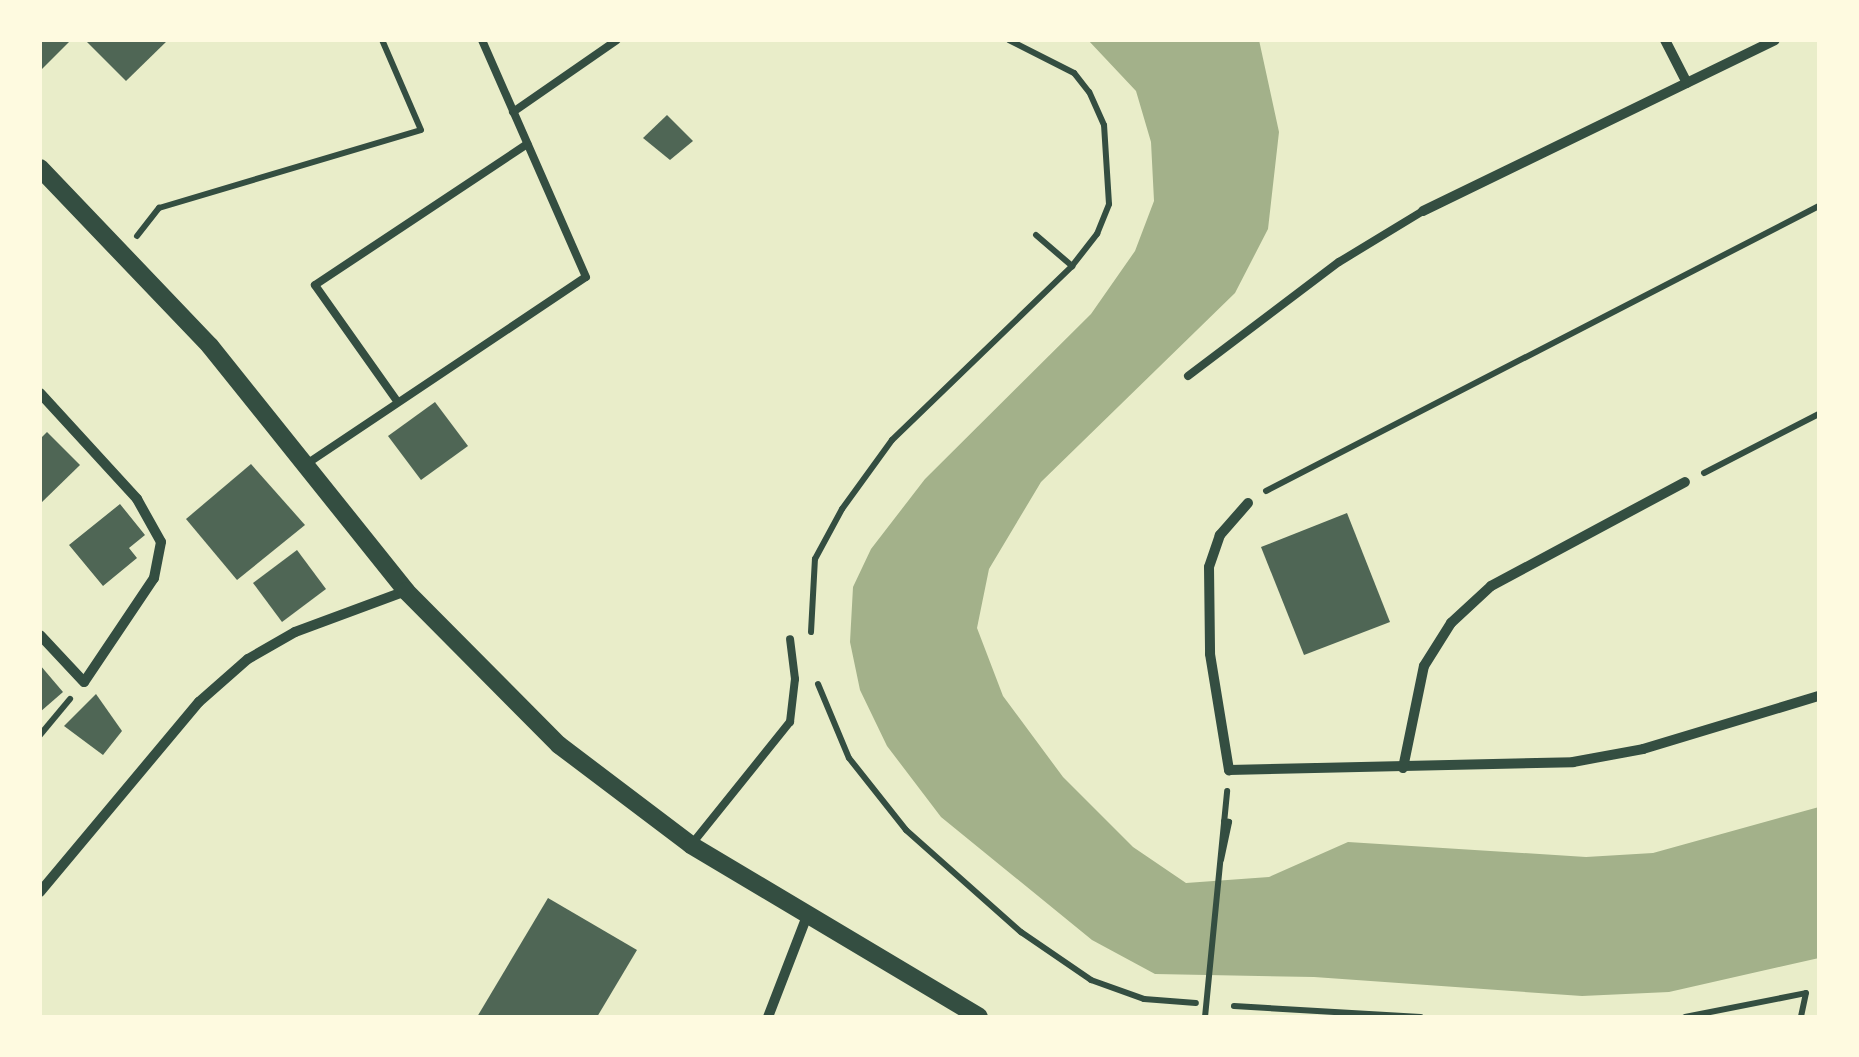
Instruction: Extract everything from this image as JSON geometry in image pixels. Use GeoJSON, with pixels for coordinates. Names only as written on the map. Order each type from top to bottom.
{"type":"FeatureCollection","features":[{"type":"Feature","properties":{"kind":"street"},"geometry":{"type":"LineString","coordinates":[[1665,40],[1687,83]]}},
{"type":"Feature","properties":{"kind":"street"},"geometry":{"type":"LineString","coordinates":[[1422,211],[1773,41]]}},
{"type":"Feature","properties":{"kind":"street"},"geometry":{"type":"LineString","coordinates":[[40,168],[124,253],[308,463],[406,591],[559,745],[691,845],[980,1017]]}},
{"type":"Feature","properties":{"kind":"street"},"geometry":{"type":"LineString","coordinates":[[40,393],[137,499],[161,542],[154,578],[84,682],[40,635]]}},
{"type":"Feature","properties":{"kind":"street"},"geometry":{"type":"LineString","coordinates":[[1402,768],[1424,666],[1451,623],[1491,586],[1685,482]]}},
{"type":"Feature","properties":{"kind":"street"},"geometry":{"type":"LineString","coordinates":[[1248,503],[1220,536],[1210,567],[1210,654],[1230,770],[1573,762],[1643,749],[1819,696]]}},
{"type":"Feature","properties":{"kind":"street"},"geometry":{"type":"LineString","coordinates":[[40,892],[199,702],[248,659],[295,632],[406,591]]}},
{"type":"Feature","properties":{"kind":"street"},"geometry":{"type":"LineString","coordinates":[[768,1017],[807,916]]}},
{"type":"Feature","properties":{"kind":"lane"},"geometry":{"type":"LineString","coordinates":[[308,463],[586,277],[482,40]]}},
{"type":"Feature","properties":{"kind":"lane"},"geometry":{"type":"LineString","coordinates":[[513,112],[617,40]]}},
{"type":"Feature","properties":{"kind":"lane"},"geometry":{"type":"LineString","coordinates":[[397,401],[315,285],[527,144]]}},
{"type":"Feature","properties":{"kind":"lane"},"geometry":{"type":"LineString","coordinates":[[1188,376],[1339,262],[1422,211]]}},
{"type":"Feature","properties":{"kind":"lane"},"geometry":{"type":"LineString","coordinates":[[691,845],[790,722],[795,679],[790,639]]}},
{"type":"Feature","properties":{"kind":"path"},"geometry":{"type":"LineString","coordinates":[[124,253],[159,208],[421,130],[382,40]]}},
{"type":"Feature","properties":{"kind":"path"},"geometry":{"type":"LineString","coordinates":[[811,638],[815,559],[842,509],[892,440],[1072,266],[1097,234],[1109,204],[1104,125],[1074,73],[1009,40]]}},
{"type":"Feature","properties":{"kind":"path"},"geometry":{"type":"LineString","coordinates":[[1248,503],[1819,206]]}},
{"type":"Feature","properties":{"kind":"path"},"geometry":{"type":"LineString","coordinates":[[1036,235],[1072,266]]}},
{"type":"Feature","properties":{"kind":"path"},"geometry":{"type":"LineString","coordinates":[[1685,482],[1819,414]]}},
{"type":"Feature","properties":{"kind":"path"},"geometry":{"type":"LineString","coordinates":[[816,672],[849,758],[906,830],[1021,932],[1090,980],[1144,999],[1196,1003]]}},
{"type":"Feature","properties":{"kind":"path"},"geometry":{"type":"LineString","coordinates":[[40,735],[84,682]]}},
{"type":"Feature","properties":{"kind":"path"},"geometry":{"type":"LineString","coordinates":[[1207,1013],[1220,860],[1224,821],[1230,822],[1226,860],[1220,860]]}},
{"type":"Feature","properties":{"kind":"path"},"geometry":{"type":"LineString","coordinates":[[1685,1017],[1806,993],[1801,1017]]}},
{"type":"Feature","properties":{"kind":"path"},"geometry":{"type":"LineString","coordinates":[[1234,1006],[1348,1016],[1421,1017]]}},
{"type":"Feature","properties":{"kind":"shaded area"},"geometry":{"type":"Polygon","coordinates":[[[1088,40],[1259,40],[1279,132],[1268,229],[1235,293],[1041,482],[989,569],[977,628],[1003,696],[1063,777],[1133,847],[1186,883],[1269,877],[1348,842],[1586,857],[1653,853],[1819,807],[1819,958],[1669,992],[1582,996],[1314,977],[1155,974],[1092,940],[941,817],[887,746],[860,690],[850,642],[853,587],[871,549],[925,479],[1091,314],[1135,251],[1154,201],[1151,142],[1136,91],[1088,40]]]}},
{"type":"Feature","properties":{"kind":"building"},"geometry":{"type":"Polygon","coordinates":[[[40,40],[71,40],[40,71],[40,40]]]}},
{"type":"Feature","properties":{"kind":"building"},"geometry":{"type":"Polygon","coordinates":[[[85,40],[168,40],[126,81],[85,40]]]}},
{"type":"Feature","properties":{"kind":"building"},"geometry":{"type":"Polygon","coordinates":[[[667,115],[693,141],[670,160],[643,138],[667,115]]]}},
{"type":"Feature","properties":{"kind":"building"},"geometry":{"type":"Polygon","coordinates":[[[435,402],[468,446],[421,480],[388,436],[435,402]]]}},
{"type":"Feature","properties":{"kind":"building"},"geometry":{"type":"Polygon","coordinates":[[[47,432],[80,465],[40,504],[40,439],[47,432]]]}},
{"type":"Feature","properties":{"kind":"building"},"geometry":{"type":"Polygon","coordinates":[[[251,464],[305,525],[237,580],[186,519],[251,464]]]}},
{"type":"Feature","properties":{"kind":"building"},"geometry":{"type":"Polygon","coordinates":[[[120,504],[145,535],[129,548],[137,558],[103,586],[69,545],[120,504]]]}},
{"type":"Feature","properties":{"kind":"building"},"geometry":{"type":"Polygon","coordinates":[[[1347,513],[1390,622],[1304,655],[1261,547],[1347,513]]]}},
{"type":"Feature","properties":{"kind":"building"},"geometry":{"type":"Polygon","coordinates":[[[297,550],[326,589],[282,622],[253,583],[297,550]]]}},
{"type":"Feature","properties":{"kind":"building"},"geometry":{"type":"Polygon","coordinates":[[[40,665],[63,692],[40,712],[40,665]]]}},
{"type":"Feature","properties":{"kind":"building"},"geometry":{"type":"Polygon","coordinates":[[[96,694],[122,731],[103,755],[64,726],[96,694]]]}},
{"type":"Feature","properties":{"kind":"building"},"geometry":{"type":"Polygon","coordinates":[[[548,898],[637,950],[597,1017],[477,1017],[548,898]]]}}]}
